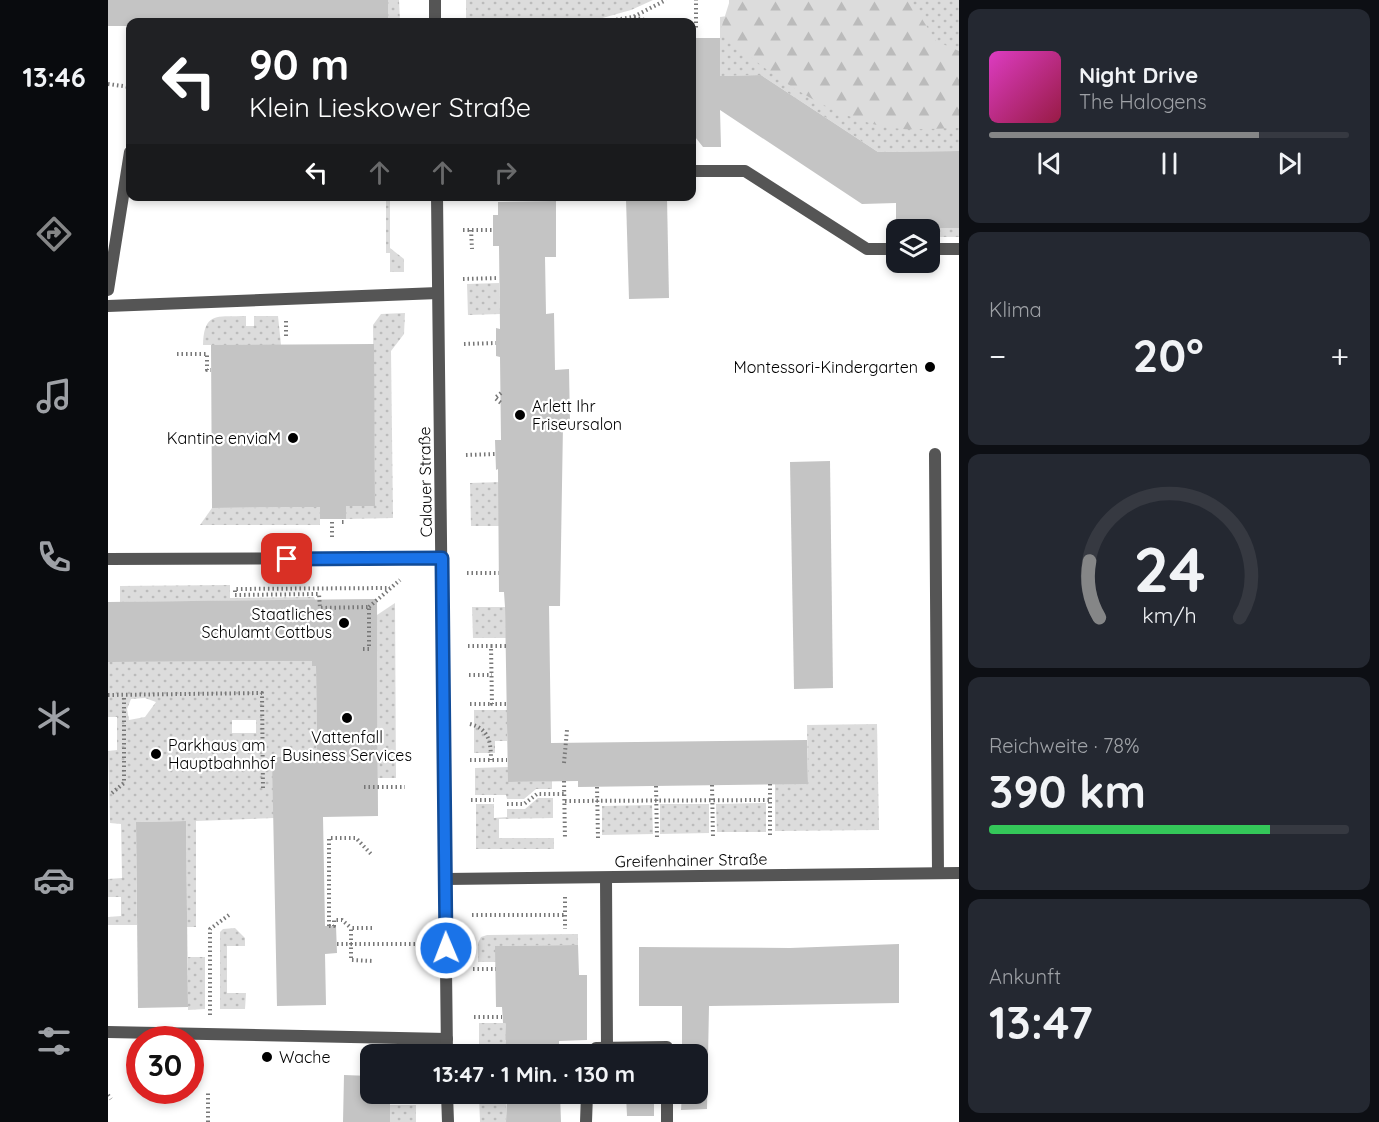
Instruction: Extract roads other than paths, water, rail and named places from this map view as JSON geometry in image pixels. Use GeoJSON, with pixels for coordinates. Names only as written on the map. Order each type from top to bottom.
{"type":"FeatureCollection","features":[{"type":"Feature","properties":{"kind":"street"},"geometry":{"type":"LineString","coordinates":[[435,0],[435,18]]}},
{"type":"Feature","properties":{"kind":"street"},"geometry":{"type":"LineString","coordinates":[[696,171],[745,171],[867,249],[886,249]]}},
{"type":"Feature","properties":{"kind":"street"},"geometry":{"type":"LineString","coordinates":[[108,290],[126,178]]}},
{"type":"Feature","properties":{"kind":"street","name":"Calauer Straße"},"geometry":{"type":"LineString","coordinates":[[437,201],[447,1044]]}},
{"type":"Feature","properties":{"kind":"street"},"geometry":{"type":"LineString","coordinates":[[940,249],[959,249]]}},
{"type":"Feature","properties":{"kind":"street"},"geometry":{"type":"LineString","coordinates":[[108,306],[438,293]]}},
{"type":"Feature","properties":{"kind":"street"},"geometry":{"type":"LineString","coordinates":[[934,454],[938,873]]}},
{"type":"Feature","properties":{"kind":"street"},"geometry":{"type":"LineString","coordinates":[[108,559],[442,558]]}},
{"type":"Feature","properties":{"kind":"street","name":"Greifenhainer Straße"},"geometry":{"type":"LineString","coordinates":[[446,879],[959,873]]}},
{"type":"Feature","properties":{"kind":"street"},"geometry":{"type":"LineString","coordinates":[[606,878],[607,1044]]}},
{"type":"Feature","properties":{"kind":"street"},"geometry":{"type":"LineString","coordinates":[[108,1032],[447,1039]]}},
{"type":"Feature","properties":{"kind":"street"},"geometry":{"type":"LineString","coordinates":[[447,1104],[448,1122]]}},
{"type":"Feature","properties":{"kind":"street"},"geometry":{"type":"LineString","coordinates":[[586,1122],[587,1104]]}},
{"type":"Feature","properties":{"kind":"street"},"geometry":{"type":"LineString","coordinates":[[667,1104],[667,1122]]}},
{"type":"Feature","properties":{"kind":"place","name":"Montessori-Kindergarten"},"geometry":{"type":"Point","coordinates":[930,367]}},
{"type":"Feature","properties":{"kind":"place","name":"Arlett Ihr Friseursalon"},"geometry":{"type":"Point","coordinates":[520,415]}},
{"type":"Feature","properties":{"kind":"place","name":"Kantine enviaM"},"geometry":{"type":"Point","coordinates":[293,438]}},
{"type":"Feature","properties":{"kind":"place","name":"Staatliches Schulamt Cottbus"},"geometry":{"type":"Point","coordinates":[344,623]}},
{"type":"Feature","properties":{"kind":"place","name":"Vattenfall Business Services"},"geometry":{"type":"Point","coordinates":[347,718]}},
{"type":"Feature","properties":{"kind":"place","name":"Parkhaus am Hauptbahnhof"},"geometry":{"type":"Point","coordinates":[156,754]}},
{"type":"Feature","properties":{"kind":"place","name":"Wache"},"geometry":{"type":"Point","coordinates":[267,1057]}}]}
